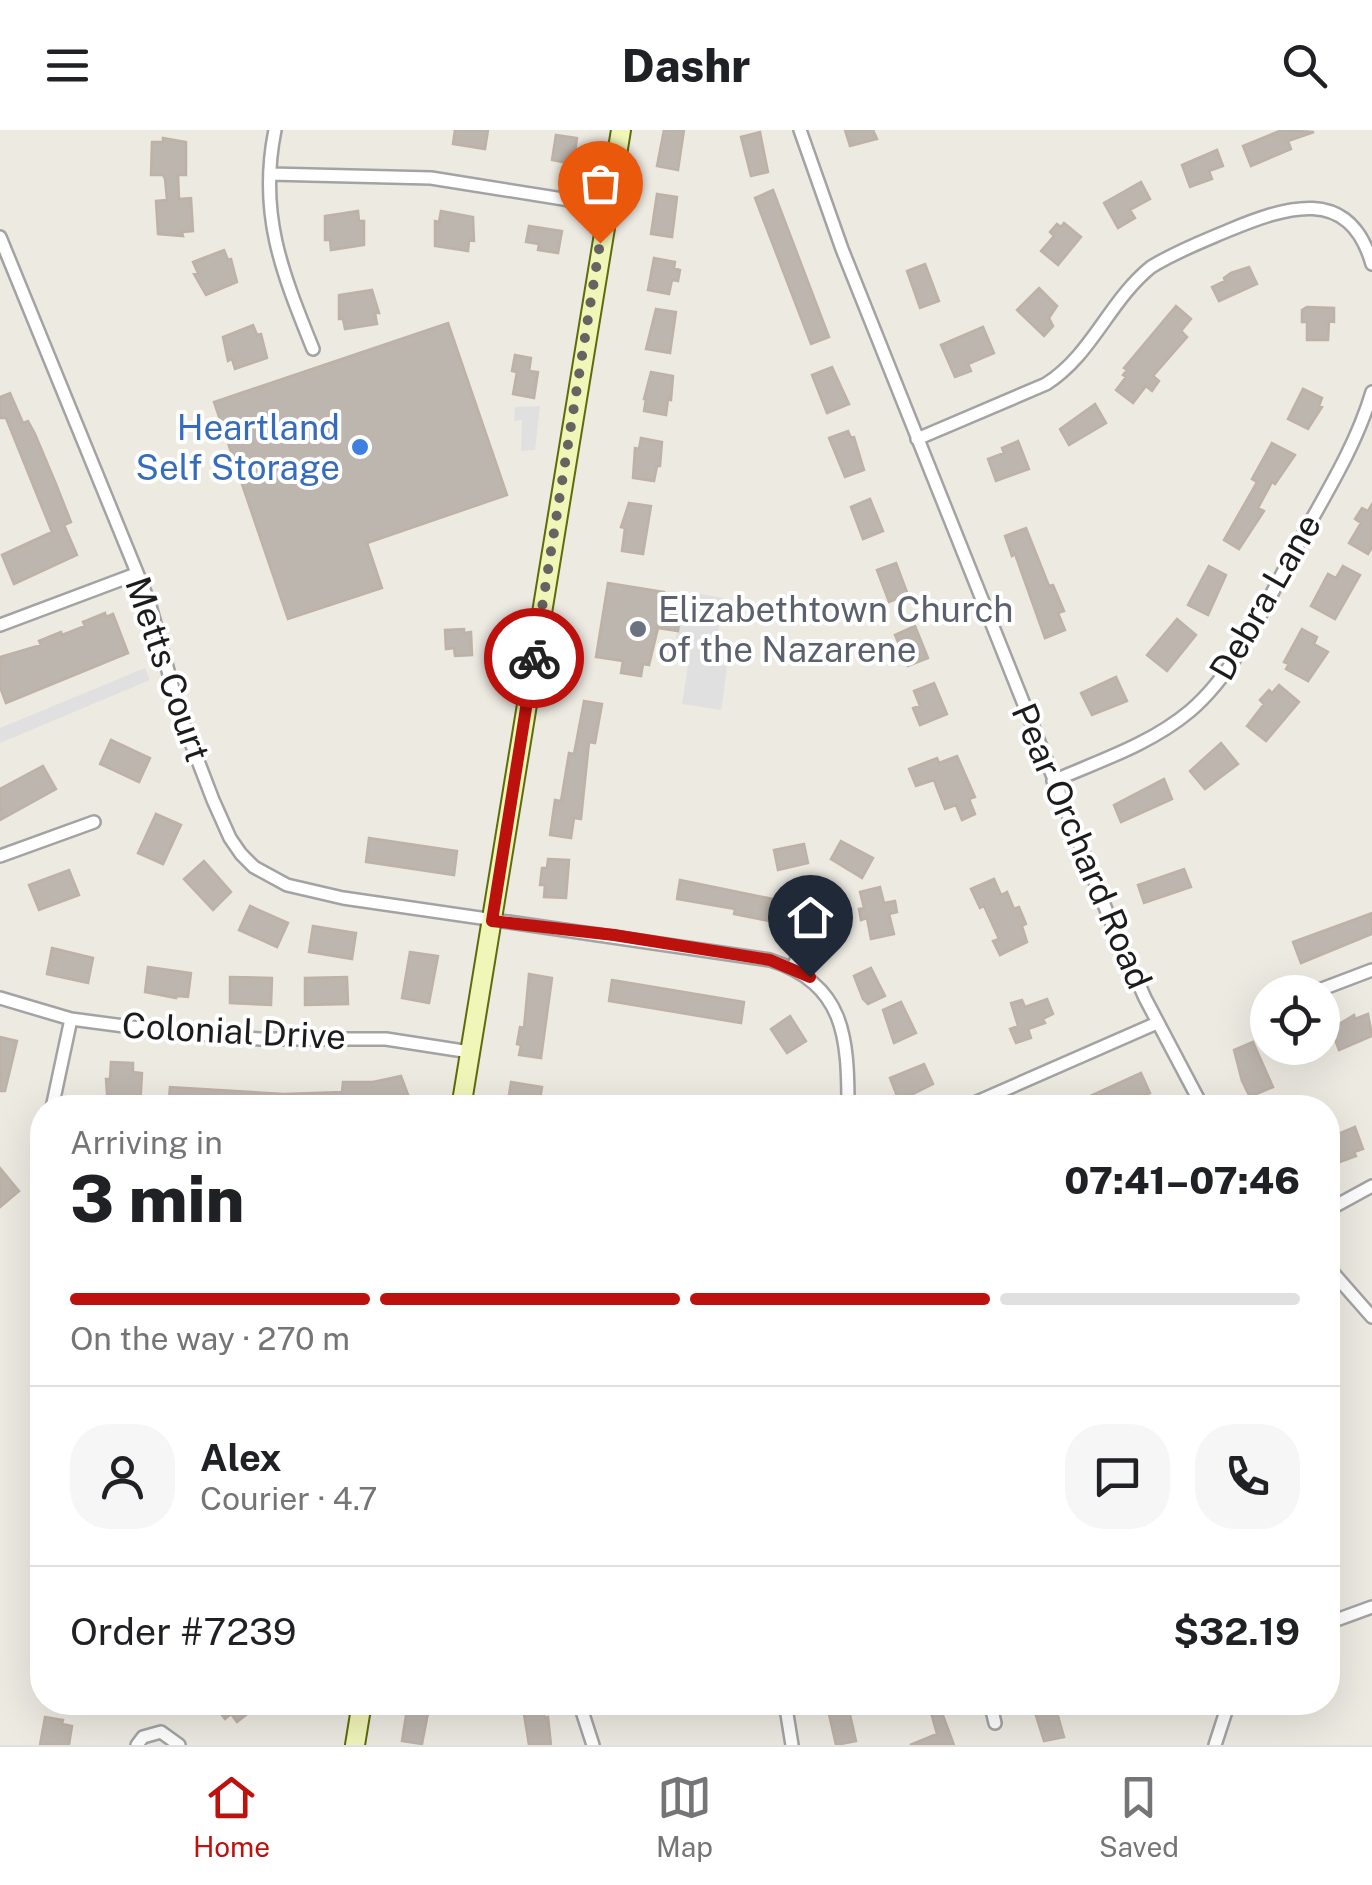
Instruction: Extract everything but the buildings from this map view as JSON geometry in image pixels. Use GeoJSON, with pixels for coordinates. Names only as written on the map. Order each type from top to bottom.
{"type":"FeatureCollection","features":[{"type":"Feature","properties":{"kind":"main road"},"geometry":{"type":"LineString","coordinates":[[463,1095],[620,130]]}},
{"type":"Feature","properties":{"kind":"main road"},"geometry":{"type":"LineString","coordinates":[[354,1745],[360,1715]]}},
{"type":"Feature","properties":{"kind":"street"},"geometry":{"type":"LineString","coordinates":[[275,130],[269,209],[274,244],[314,349]]}},
{"type":"Feature","properties":{"kind":"street","name":"Pear Orchard Road"},"geometry":{"type":"LineString","coordinates":[[800,130],[842,250],[1107,912],[1157,1023],[1196,1095]]}},
{"type":"Feature","properties":{"kind":"street"},"geometry":{"type":"LineString","coordinates":[[270,174],[431,178],[606,206]]}},
{"type":"Feature","properties":{"kind":"street"},"geometry":{"type":"LineString","coordinates":[[917,439],[1066,372],[1134,280],[1150,267],[1271,213],[1309,206],[1339,216],[1353,226],[1366,244],[1372,264]]}},
{"type":"Feature","properties":{"kind":"street","name":"Metts Court"},"geometry":{"type":"LineString","coordinates":[[0,238],[149,602],[180,714],[217,810],[240,854],[270,877],[306,890],[492,921],[614,935],[770,960],[793,968]]}},
{"type":"Feature","properties":{"kind":"street","name":"Debra Lane"},"geometry":{"type":"LineString","coordinates":[[1053,780],[1156,734],[1187,714],[1214,687],[1336,474],[1372,392]]}},
{"type":"Feature","properties":{"kind":"street"},"geometry":{"type":"LineString","coordinates":[[0,625],[136,574]]}},
{"type":"Feature","properties":{"kind":"street"},"geometry":{"type":"LineString","coordinates":[[0,856],[94,822]]}},
{"type":"Feature","properties":{"kind":"street"},"geometry":{"type":"LineString","coordinates":[[818,904],[793,968],[824,992],[836,1010],[843,1032],[847,1095]]}},
{"type":"Feature","properties":{"kind":"street"},"geometry":{"type":"LineString","coordinates":[[1340,982],[1372,970]]}},
{"type":"Feature","properties":{"kind":"street","name":"Colonial Drive"},"geometry":{"type":"LineString","coordinates":[[0,998],[70,1019],[162,1031],[260,1038],[386,1039],[470,1052]]}},
{"type":"Feature","properties":{"kind":"street"},"geometry":{"type":"LineString","coordinates":[[55,1095],[70,1019]]}},
{"type":"Feature","properties":{"kind":"street"},"geometry":{"type":"LineString","coordinates":[[993,1095],[1157,1023]]}},
{"type":"Feature","properties":{"kind":"street"},"geometry":{"type":"LineString","coordinates":[[1340,1203],[1372,1186]]}},
{"type":"Feature","properties":{"kind":"street"},"geometry":{"type":"LineString","coordinates":[[1340,1280],[1372,1317]]}},
{"type":"Feature","properties":{"kind":"street"},"geometry":{"type":"LineString","coordinates":[[1340,1619],[1372,1608]]}},
{"type":"Feature","properties":{"kind":"street"},"geometry":{"type":"LineString","coordinates":[[583,1715],[593,1745]]}},
{"type":"Feature","properties":{"kind":"street"},"geometry":{"type":"LineString","coordinates":[[787,1715],[792,1745]]}},
{"type":"Feature","properties":{"kind":"street"},"geometry":{"type":"LineString","coordinates":[[994,1715],[996,1723]]}},
{"type":"Feature","properties":{"kind":"street"},"geometry":{"type":"LineString","coordinates":[[1215,1745],[1222,1715]]}},
{"type":"Feature","properties":{"kind":"street"},"geometry":{"type":"LineString","coordinates":[[137,1745],[143,1737],[161,1732],[179,1745]]}},
{"type":"Feature","properties":{"kind":"shaded area"},"geometry":{"type":"Polygon","coordinates":[[[540,406],[535,450],[521,451],[522,420],[514,421],[515,407],[540,406]]]}},
{"type":"Feature","properties":{"kind":"shaded area"},"geometry":{"type":"Polygon","coordinates":[[[683,591],[724,598],[715,651],[729,654],[721,710],[682,704],[691,646],[675,643],[683,591]]]}},
{"type":"Feature","properties":{"kind":"shaded area"},"geometry":{"type":"Polygon","coordinates":[[[145,668],[150,680],[0,743],[0,728],[145,668]]]}},
{"type":"Feature","properties":{"kind":"way so far"},"geometry":{"type":"LineString","coordinates":[[534,658],[600,243]]}},
{"type":"Feature","properties":{"kind":"place","name":"Heartland Self Storage"},"geometry":{"type":"Point","coordinates":[360,447]}},
{"type":"Feature","properties":{"kind":"place","name":"Elizabethtown Church of the Nazarene"},"geometry":{"type":"Point","coordinates":[638,629]}},
{"type":"Feature","properties":{"kind":"route"},"geometry":{"type":"LineString","coordinates":[[534,658],[492,921],[614,935],[770,960],[810,977]]}}]}
